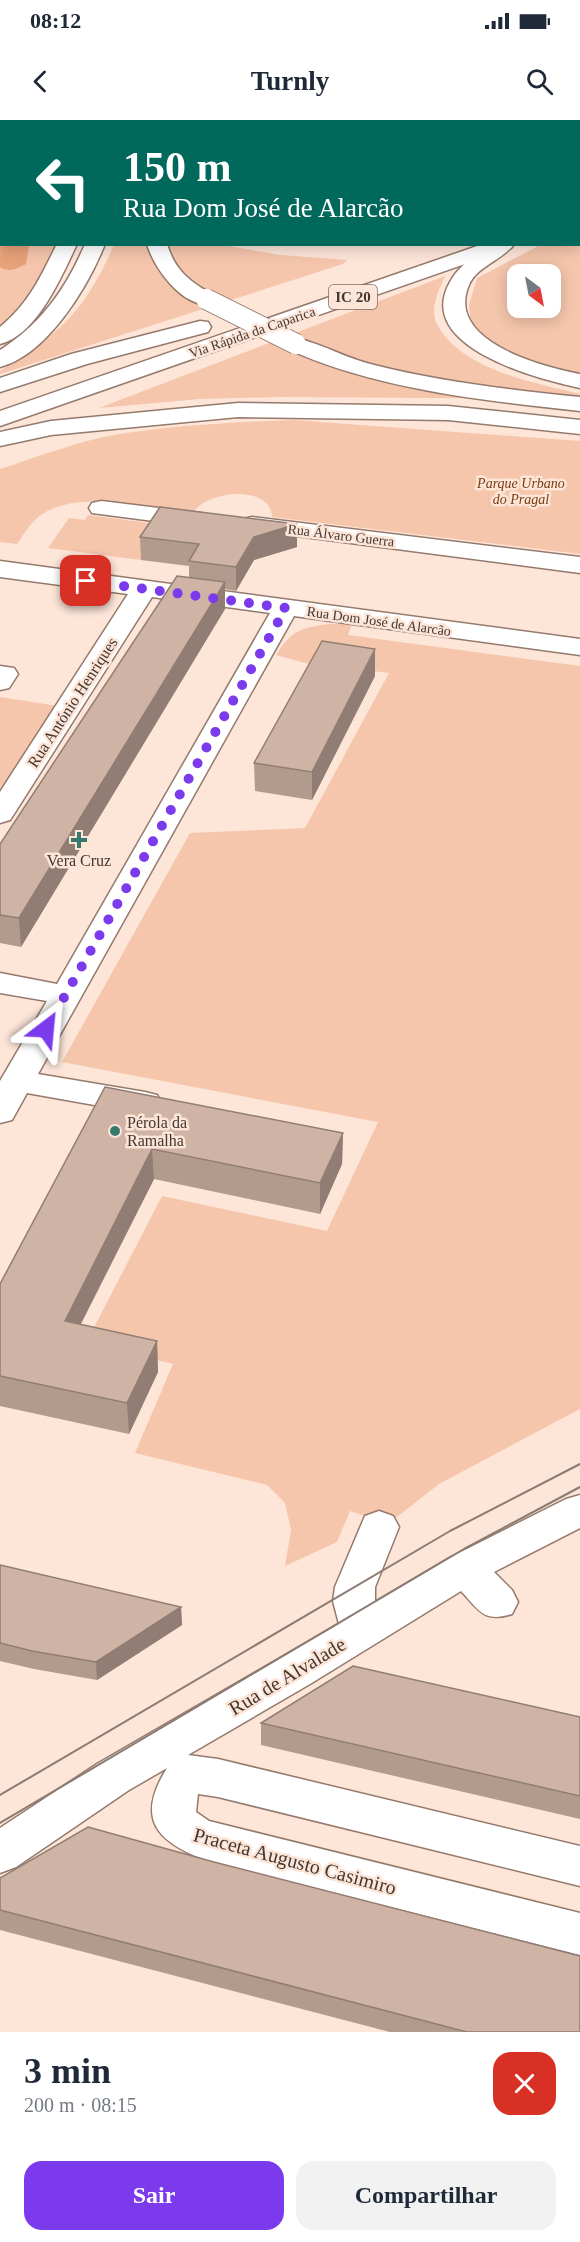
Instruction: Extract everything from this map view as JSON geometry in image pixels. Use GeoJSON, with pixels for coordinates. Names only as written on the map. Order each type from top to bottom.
{"type":"FeatureCollection","features":[{"type":"Feature","properties":{"kind":"main road"},"geometry":{"type":"LineString","coordinates":[[0,338],[24,318],[41,297],[66,246]]}},
{"type":"Feature","properties":{"kind":"main road"},"geometry":{"type":"LineString","coordinates":[[0,360],[34,337],[58,313],[75,289],[94,246]]}},
{"type":"Feature","properties":{"kind":"main road"},"geometry":{"type":"LineString","coordinates":[[157,246],[160,260],[190,291],[328,360],[371,372],[535,399],[580,404]]}},
{"type":"Feature","properties":{"kind":"main road","name":"Via Rápida da Caparica"},"geometry":{"type":"LineString","coordinates":[[0,419],[498,246]]}},
{"type":"Feature","properties":{"kind":"main road"},"geometry":{"type":"LineString","coordinates":[[502,246],[459,282],[454,297],[458,321],[468,335],[494,353],[536,371],[580,381]]}},
{"type":"Feature","properties":{"kind":"main road","name":"Via Rápida da Caparica"},"geometry":{"type":"LineString","coordinates":[[0,385],[80,358],[171,336],[267,304]]}},
{"type":"Feature","properties":{"kind":"main road"},"geometry":{"type":"LineString","coordinates":[[0,401],[171,336]]}},
{"type":"Feature","properties":{"kind":"main road"},"geometry":{"type":"LineString","coordinates":[[0,438],[202,349]]}},
{"type":"Feature","properties":{"kind":"main road"},"geometry":{"type":"LineString","coordinates":[[0,438],[51,428],[238,410],[448,413],[580,427]]}},
{"type":"Feature","properties":{"kind":"main road"},"geometry":{"type":"LineString","coordinates":[[0,456],[126,420]]}},
{"type":"Feature","properties":{"kind":"main road","name":"Rua Álvaro Guerra"},"geometry":{"type":"LineString","coordinates":[[101,508],[580,565]]}},
{"type":"Feature","properties":{"kind":"main road","name":"Rua Dom José de Alarcão"},"geometry":{"type":"LineString","coordinates":[[0,569],[580,647]]}},
{"type":"Feature","properties":{"kind":"main road","name":"Rua António Henriques"},"geometry":{"type":"LineString","coordinates":[[0,814],[144,589]]}},
{"type":"Feature","properties":{"kind":"main road"},"geometry":{"type":"LineString","coordinates":[[0,1112],[286,608]]}},
{"type":"Feature","properties":{"kind":"main road"},"geometry":{"type":"LineString","coordinates":[[0,674],[5,674],[0,681]]}},
{"type":"Feature","properties":{"kind":"main road"},"geometry":{"type":"LineString","coordinates":[[0,983],[66,995]]}},
{"type":"Feature","properties":{"kind":"main road"},"geometry":{"type":"LineString","coordinates":[[17,1081],[171,1108]]}},
{"type":"Feature","properties":{"kind":"main road","name":"Rua de Alvalade"},"geometry":{"type":"LineString","coordinates":[[0,1853],[113,1777],[465,1568],[580,1509]]}},
{"type":"Feature","properties":{"kind":"main road"},"geometry":{"type":"LineString","coordinates":[[362,1631],[355,1607],[354,1587],[379,1527]]}},
{"type":"Feature","properties":{"kind":"main road"},"geometry":{"type":"LineString","coordinates":[[465,1568],[497,1602]]}},
{"type":"Feature","properties":{"kind":"main road","name":"Praceta Augusto Casimiro"},"geometry":{"type":"LineString","coordinates":[[580,1866],[218,1778],[187,1774],[175,1791],[173,1804],[175,1819],[193,1836],[580,1934]]}},
{"type":"Feature","properties":{"kind":"green space"},"geometry":{"type":"Polygon","coordinates":[[[0,246],[57,246],[33,289],[0,328],[0,246]]]}},
{"type":"Feature","properties":{"kind":"green space"},"geometry":{"type":"Polygon","coordinates":[[[114,246],[229,246],[280,255],[347,260],[343,264],[0,374],[0,371],[39,345],[69,319],[92,288],[114,246]]]}},
{"type":"Feature","properties":{"kind":"green space"},"geometry":{"type":"Polygon","coordinates":[[[538,246],[580,246],[580,375],[527,359],[493,343],[471,324],[469,305],[477,278],[538,246]]]}},
{"type":"Feature","properties":{"kind":"green space"},"geometry":{"type":"Polygon","coordinates":[[[445,276],[434,312],[437,324],[448,340],[463,353],[501,372],[580,394],[580,399],[281,397],[200,399],[99,408],[445,276]]]}},
{"type":"Feature","properties":{"kind":"green space","name":"Parque Urbano do Pragal"},"geometry":{"type":"Polygon","coordinates":[[[293,420],[580,441],[580,554],[272,517],[269,506],[261,499],[237,494],[211,499],[200,505],[193,513],[115,502],[74,503],[56,507],[41,515],[17,544],[0,542],[0,469],[114,435],[204,424],[293,420]]]}},
{"type":"Feature","properties":{"kind":"green space"},"geometry":{"type":"Polygon","coordinates":[[[88,515],[164,525],[141,560],[48,548],[69,518],[85,520],[88,515]]]}},
{"type":"Feature","properties":{"kind":"green space"},"geometry":{"type":"Polygon","coordinates":[[[329,624],[352,624],[348,635],[580,666],[580,1409],[439,1484],[388,1524],[350,1511],[337,1542],[285,1566],[291,1530],[285,1503],[267,1485],[135,1453],[173,1364],[86,1343],[162,1196],[327,1231],[378,1122],[62,1062],[190,833],[305,828],[389,673],[305,663],[276,655],[292,635],[304,629],[329,624]]]}},
{"type":"Feature","properties":{"kind":"green space"},"geometry":{"type":"Polygon","coordinates":[[[0,697],[58,706],[0,795],[0,697]]]}},
{"type":"Feature","properties":{"kind":"shaded area"},"geometry":{"type":"Polygon","coordinates":[[[0,246],[29,246],[26,264],[10,270],[0,267],[0,246]]]}},
{"type":"Feature","properties":{"kind":"building"},"geometry":{"type":"Polygon","coordinates":[[[160,507],[297,524],[254,537],[236,567],[189,561],[199,544],[140,537],[160,507]]]}},
{"type":"Feature","properties":{"kind":"building"},"geometry":{"type":"Polygon","coordinates":[[[177,576],[225,582],[19,918],[0,915],[0,844],[177,576]]]}},
{"type":"Feature","properties":{"kind":"building"},"geometry":{"type":"Polygon","coordinates":[[[322,641],[375,649],[312,772],[254,763],[322,641]]]}},
{"type":"Feature","properties":{"kind":"building"},"geometry":{"type":"Polygon","coordinates":[[[105,1087],[343,1133],[320,1183],[152,1149],[65,1321],[157,1341],[127,1403],[0,1376],[0,1284],[105,1087]]]}},
{"type":"Feature","properties":{"kind":"building"},"geometry":{"type":"Polygon","coordinates":[[[0,1565],[181,1607],[96,1662],[32,1651],[0,1643],[0,1565]]]}},
{"type":"Feature","properties":{"kind":"building"},"geometry":{"type":"Polygon","coordinates":[[[353,1666],[580,1717],[580,1796],[261,1723],[353,1666]]]}},
{"type":"Feature","properties":{"kind":"building"},"geometry":{"type":"Polygon","coordinates":[[[88,1827],[214,1862],[580,1956],[580,2032],[467,2032],[0,1910],[0,1878],[88,1827]]]}},
{"type":"Feature","properties":{"kind":"tram line"},"geometry":{"type":"LineString","coordinates":[[0,1795],[450,1531],[580,1464]]}},
{"type":"Feature","properties":{"kind":"tram line"},"geometry":{"type":"LineString","coordinates":[[0,1823],[464,1549],[580,1487]]}},
{"type":"Feature","properties":{"kind":"place","name":"Vera Cruz"},"geometry":{"type":"Point","coordinates":[79,840]}},
{"type":"Feature","properties":{"kind":"place","name":"Pérola da Ramalha"},"geometry":{"type":"Point","coordinates":[115,1131]}},
{"type":"Feature","properties":{"kind":"route"},"geometry":{"type":"LineString","coordinates":[[46,1029],[286,608],[86,581]]}}]}
